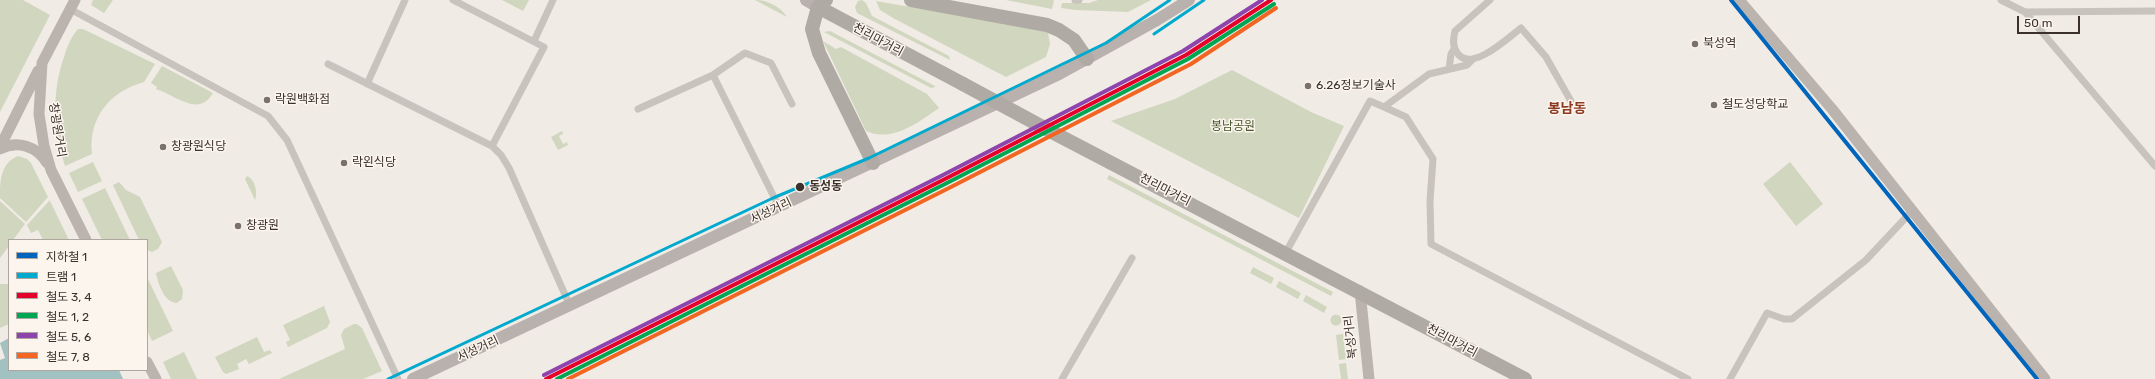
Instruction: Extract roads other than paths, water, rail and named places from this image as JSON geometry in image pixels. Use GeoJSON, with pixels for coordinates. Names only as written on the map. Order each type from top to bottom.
{"type":"FeatureCollection","features":[{"type":"Feature","properties":{"kind":"highway"},"geometry":{"type":"LineString","coordinates":[[911,0],[1047,25],[1059,30],[1074,40],[1087,59]]}},
{"type":"Feature","properties":{"kind":"highway","name":"천리마거리"},"geometry":{"type":"LineString","coordinates":[[822,3],[963,84],[1286,252],[1517,377]]}},
{"type":"Feature","properties":{"kind":"highway"},"geometry":{"type":"LineString","coordinates":[[822,3],[812,29],[819,53],[874,163]]}},
{"type":"Feature","properties":{"kind":"main road","name":"천리마거리"},"geometry":{"type":"LineString","coordinates":[[806,0],[822,3]]}},
{"type":"Feature","properties":{"kind":"main road","name":"서성거리"},"geometry":{"type":"LineString","coordinates":[[413,379],[874,163],[1087,59],[1157,20],[1189,0]]}},
{"type":"Feature","properties":{"kind":"street"},"geometry":{"type":"LineString","coordinates":[[367,84],[405,0]]}},
{"type":"Feature","properties":{"kind":"street"},"geometry":{"type":"LineString","coordinates":[[452,0],[544,47],[492,146]]}},
{"type":"Feature","properties":{"kind":"street"},"geometry":{"type":"LineString","coordinates":[[534,41],[553,0]]}},
{"type":"Feature","properties":{"kind":"street"},"geometry":{"type":"LineString","coordinates":[[1449,69],[1451,54],[1454,48],[1455,31],[1490,0]]}},
{"type":"Feature","properties":{"kind":"street"},"geometry":{"type":"LineString","coordinates":[[1740,0],[1832,109],[2045,379]]}},
{"type":"Feature","properties":{"kind":"street"},"geometry":{"type":"LineString","coordinates":[[2002,0],[2025,12],[2155,166]]}},
{"type":"Feature","properties":{"kind":"street"},"geometry":{"type":"LineString","coordinates":[[72,4],[268,116],[277,126],[287,140],[398,379]]}},
{"type":"Feature","properties":{"kind":"street","name":"창광원거리"},"geometry":{"type":"LineString","coordinates":[[72,4],[42,63],[39,114],[44,146],[51,170],[86,239]]}},
{"type":"Feature","properties":{"kind":"street"},"geometry":{"type":"LineString","coordinates":[[2025,12],[2155,11]]}},
{"type":"Feature","properties":{"kind":"street"},"geometry":{"type":"LineString","coordinates":[[1454,48],[1458,56],[1465,60],[1478,59],[1521,28],[1546,57],[1572,103]]}},
{"type":"Feature","properties":{"kind":"street"},"geometry":{"type":"LineString","coordinates":[[638,109],[713,75],[745,53],[771,63],[792,104]]}},
{"type":"Feature","properties":{"kind":"street"},"geometry":{"type":"LineString","coordinates":[[1384,107],[1429,74],[1467,65],[1473,59]]}},
{"type":"Feature","properties":{"kind":"street"},"geometry":{"type":"LineString","coordinates":[[0,148],[42,63]]}},
{"type":"Feature","properties":{"kind":"street"},"geometry":{"type":"LineString","coordinates":[[328,64],[492,146],[501,155],[509,168],[570,306]]}},
{"type":"Feature","properties":{"kind":"street"},"geometry":{"type":"LineString","coordinates":[[713,75],[778,207]]}},
{"type":"Feature","properties":{"kind":"street"},"geometry":{"type":"LineString","coordinates":[[1286,252],[1370,101],[1406,117],[1433,159],[1430,201],[1431,244],[1688,379]]}},
{"type":"Feature","properties":{"kind":"street"},"geometry":{"type":"LineString","coordinates":[[0,148],[10,144],[23,145],[33,149],[43,155],[51,170]]}},
{"type":"Feature","properties":{"kind":"street"},"geometry":{"type":"LineString","coordinates":[[1730,379],[1767,313],[1784,319],[1792,319],[1866,260],[1912,211]]}},
{"type":"Feature","properties":{"kind":"street"},"geometry":{"type":"LineString","coordinates":[[1062,379],[1132,258]]}},
{"type":"Feature","properties":{"kind":"street","name":"북성거리"},"geometry":{"type":"LineString","coordinates":[[1360,292],[1369,379]]}},
{"type":"Feature","properties":{"kind":"street"},"geometry":{"type":"LineString","coordinates":[[148,364],[156,379]]}},
{"type":"Feature","properties":{"kind":"water"},"geometry":{"type":"Polygon","coordinates":[[[8,339],[8,371],[119,371],[123,379],[0,379],[0,360],[5,358],[0,343],[8,339]]]}},
{"type":"Feature","properties":{"kind":"metro line","name":"1"},"geometry":{"type":"LineString","coordinates":[[1731,0],[2037,379]]}},
{"type":"Feature","properties":{"kind":"tram line","name":"1"},"geometry":{"type":"LineString","coordinates":[[388,379],[773,198],[869,158],[1106,43],[1170,0]]}},
{"type":"Feature","properties":{"kind":"tram line","name":"1"},"geometry":{"type":"LineString","coordinates":[[1154,34],[1204,0]]}},
{"type":"Feature","properties":{"kind":"place","name":"북성역"},"geometry":{"type":"Point","coordinates":[1695,44]}},
{"type":"Feature","properties":{"kind":"place","name":"6.26정보기술사"},"geometry":{"type":"Point","coordinates":[1308,86]}},
{"type":"Feature","properties":{"kind":"place","name":"락원백화점"},"geometry":{"type":"Point","coordinates":[267,100]}},
{"type":"Feature","properties":{"kind":"place","name":"철도성당학교"},"geometry":{"type":"Point","coordinates":[1714,105]}},
{"type":"Feature","properties":{"kind":"place","name":"창광원식당"},"geometry":{"type":"Point","coordinates":[163,147]}},
{"type":"Feature","properties":{"kind":"place","name":"락왼식당"},"geometry":{"type":"Point","coordinates":[344,163]}},
{"type":"Feature","properties":{"kind":"place","name":"동성동"},"geometry":{"type":"Point","coordinates":[800,187]}},
{"type":"Feature","properties":{"kind":"place","name":"창광원"},"geometry":{"type":"Point","coordinates":[238,226]}},
{"type":"Feature","properties":{"kind":"district","name":"봉남동"},"geometry":{"type":"Point","coordinates":[1567,109]}},
{"type":"Feature","properties":{"kind":"park label","name":"봉남공원"},"geometry":{"type":"Point","coordinates":[1233,127]}}]}
